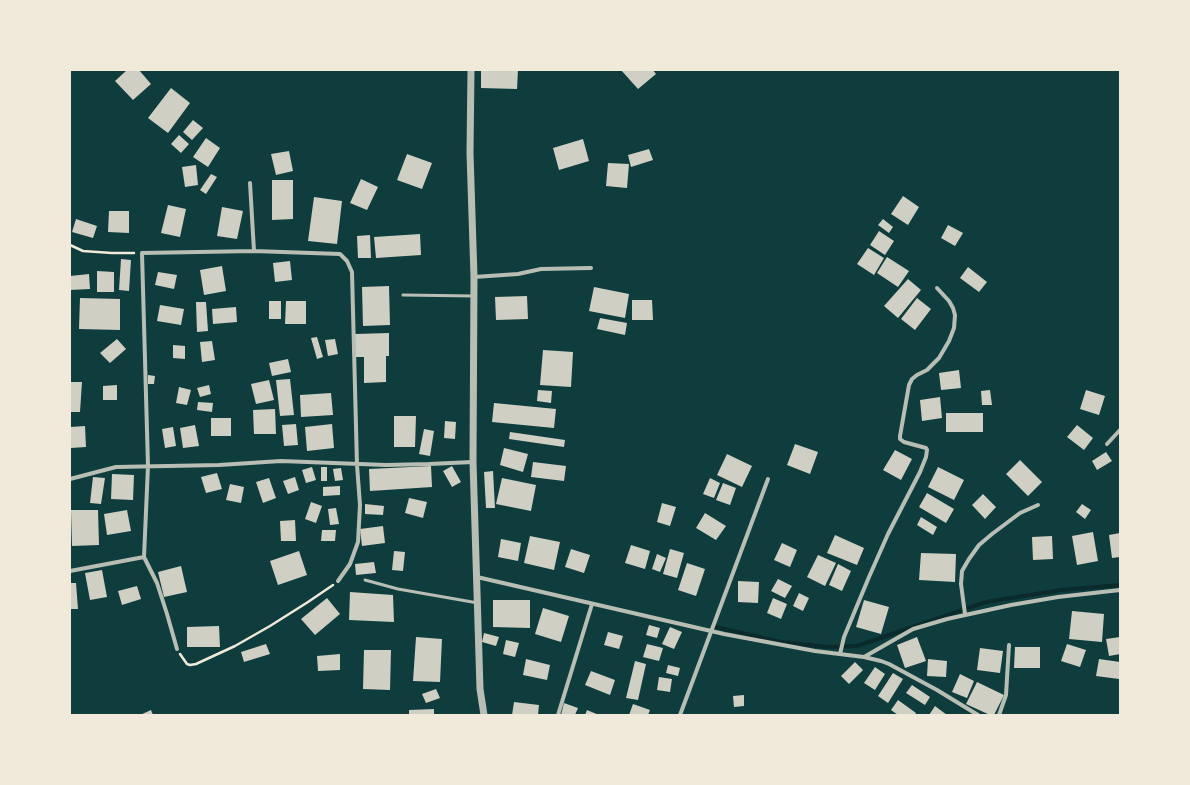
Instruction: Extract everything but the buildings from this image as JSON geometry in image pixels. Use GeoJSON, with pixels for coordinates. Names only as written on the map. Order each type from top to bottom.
{"type":"FeatureCollection","features":[{"type":"Feature","properties":{"kind":"street"},"geometry":{"type":"LineString","coordinates":[[471,70],[470,153],[474,277],[473,462],[480,689],[484,715]]}},
{"type":"Feature","properties":{"kind":"street"},"geometry":{"type":"LineString","coordinates":[[250,183],[254,251]]}},
{"type":"Feature","properties":{"kind":"street"},"geometry":{"type":"LineString","coordinates":[[177,649],[157,583],[144,557],[148,466],[142,253],[254,251],[340,254],[347,261],[352,272],[357,464],[360,505],[358,542],[350,564],[338,581]]}},
{"type":"Feature","properties":{"kind":"street"},"geometry":{"type":"LineString","coordinates":[[474,277],[518,274],[542,269],[591,268]]}},
{"type":"Feature","properties":{"kind":"street"},"geometry":{"type":"LineString","coordinates":[[840,654],[844,637],[856,607],[885,541],[926,457],[926,448],[904,442],[900,439],[900,436],[909,385],[917,375],[927,370],[939,358],[950,341],[954,328],[955,314],[953,308],[949,301],[937,288]]}},
{"type":"Feature","properties":{"kind":"street"},"geometry":{"type":"LineString","coordinates":[[1107,444],[1120,430]]}},
{"type":"Feature","properties":{"kind":"street"},"geometry":{"type":"LineString","coordinates":[[70,479],[116,468],[148,466],[219,465],[281,461],[357,464],[429,464],[473,462]]}},
{"type":"Feature","properties":{"kind":"street"},"geometry":{"type":"LineString","coordinates":[[680,715],[768,479]]}},
{"type":"Feature","properties":{"kind":"street"},"geometry":{"type":"LineString","coordinates":[[965,614],[961,584],[962,571],[969,559],[979,546],[992,534],[1020,513],[1038,505]]}},
{"type":"Feature","properties":{"kind":"street"},"geometry":{"type":"LineString","coordinates":[[70,571],[144,557]]}},
{"type":"Feature","properties":{"kind":"street"},"geometry":{"type":"LineString","coordinates":[[477,577],[724,634],[780,645],[864,657],[889,664],[937,690],[978,715]]}},
{"type":"Feature","properties":{"kind":"street"},"geometry":{"type":"LineString","coordinates":[[864,657],[914,629],[965,614],[1058,597],[1120,590]]}},
{"type":"Feature","properties":{"kind":"street"},"geometry":{"type":"LineString","coordinates":[[558,715],[592,604]]}},
{"type":"Feature","properties":{"kind":"street"},"geometry":{"type":"LineString","coordinates":[[999,715],[1006,695],[1009,645]]}},
{"type":"Feature","properties":{"kind":"lane"},"geometry":{"type":"LineString","coordinates":[[402,295],[474,296]]}},
{"type":"Feature","properties":{"kind":"lane"},"geometry":{"type":"LineString","coordinates":[[365,580],[398,589],[478,603]]}},
{"type":"Feature","properties":{"kind":"path"},"geometry":{"type":"LineString","coordinates":[[70,245],[83,250],[97,252],[142,253]]}},
{"type":"Feature","properties":{"kind":"path"},"geometry":{"type":"LineString","coordinates":[[177,649],[187,664],[196,664],[235,646],[270,626],[338,581]]}},
{"type":"Feature","properties":{"kind":"waterway"},"geometry":{"type":"LineString","coordinates":[[716,627],[781,642],[828,647],[857,646],[986,602],[1061,590],[1120,585]]}}]}
